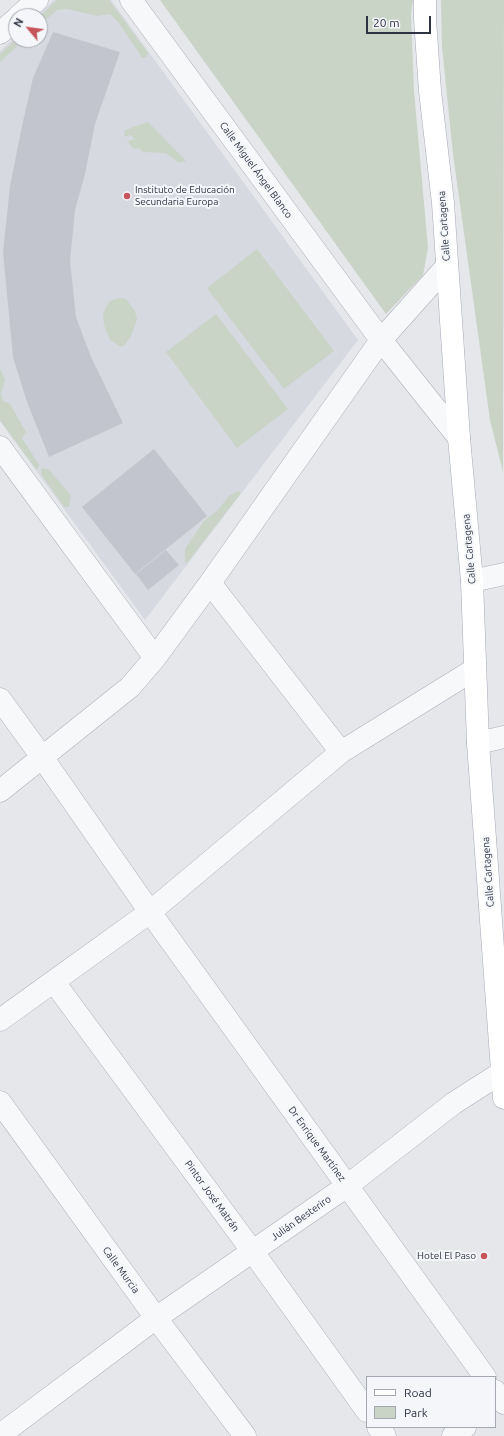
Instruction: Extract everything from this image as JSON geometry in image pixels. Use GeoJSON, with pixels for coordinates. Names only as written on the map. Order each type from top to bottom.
{"type":"FeatureCollection","features":[{"type":"Feature","properties":{"kind":"main road","name":"Calle Cartagena"},"geometry":{"type":"LineString","coordinates":[[425,0],[430,91],[443,203],[459,438],[472,581],[474,669],[478,743],[497,900],[504,1098]]}},
{"type":"Feature","properties":{"kind":"street"},"geometry":{"type":"LineString","coordinates":[[28,8],[37,0]]}},
{"type":"Feature","properties":{"kind":"street","name":"Calle Miguel Ángel Blanco"},"geometry":{"type":"LineString","coordinates":[[131,0],[381,340],[459,438]]}},
{"type":"Feature","properties":{"kind":"street"},"geometry":{"type":"LineString","coordinates":[[0,33],[8,26]]}},
{"type":"Feature","properties":{"kind":"street"},"geometry":{"type":"LineString","coordinates":[[0,791],[130,687],[155,658],[210,583],[381,340],[447,266]]}},
{"type":"Feature","properties":{"kind":"street"},"geometry":{"type":"LineString","coordinates":[[3,456],[34,495],[155,658]]}},
{"type":"Feature","properties":{"kind":"street"},"geometry":{"type":"LineString","coordinates":[[472,581],[504,574]]}},
{"type":"Feature","properties":{"kind":"street"},"geometry":{"type":"LineString","coordinates":[[210,583],[341,752]]}},
{"type":"Feature","properties":{"kind":"street"},"geometry":{"type":"LineString","coordinates":[[0,1020],[150,912],[341,752],[474,669]]}},
{"type":"Feature","properties":{"kind":"street","name":"Dr Enrique Martínez"},"geometry":{"type":"LineString","coordinates":[[0,699],[150,912],[484,1376]]}},
{"type":"Feature","properties":{"kind":"street"},"geometry":{"type":"LineString","coordinates":[[478,743],[504,737]]}},
{"type":"Feature","properties":{"kind":"street","name":"Pintor José Matrán"},"geometry":{"type":"LineString","coordinates":[[54,982],[253,1252],[366,1410]]}},
{"type":"Feature","properties":{"kind":"street","name":"Julián Besteriro"},"geometry":{"type":"LineString","coordinates":[[0,1435],[156,1318],[347,1186],[454,1103],[503,1071]]}},
{"type":"Feature","properties":{"kind":"street","name":"Calle Murcia"},"geometry":{"type":"LineString","coordinates":[[0,1102],[156,1318],[245,1436]]}},
{"type":"Feature","properties":{"kind":"street"},"geometry":{"type":"LineString","coordinates":[[453,1436],[464,1428]]}},
{"type":"Feature","properties":{"kind":"shaded area","name":"Instituto de Educación Secundaria Europa"},"geometry":{"type":"Polygon","coordinates":[[[54,0],[111,0],[358,340],[145,620],[0,421],[0,51],[8,44],[8,48],[48,48],[48,8],[46,8],[54,0]]]}},
{"type":"Feature","properties":{"kind":"green space"},"geometry":{"type":"Polygon","coordinates":[[[57,0],[109,0],[148,53],[146,57],[142,58],[119,23],[110,14],[97,16],[67,9],[57,10],[48,18],[48,8],[57,0]]]}},
{"type":"Feature","properties":{"kind":"green space"},"geometry":{"type":"Polygon","coordinates":[[[160,0],[413,0],[411,14],[414,91],[428,248],[423,275],[386,314],[160,0]]]}},
{"type":"Feature","properties":{"kind":"green space"},"geometry":{"type":"Polygon","coordinates":[[[441,0],[504,0],[503,472],[490,420],[453,154],[442,47],[441,0]]]}},
{"type":"Feature","properties":{"kind":"green space"},"geometry":{"type":"Polygon","coordinates":[[[8,46],[8,48],[15,48],[0,62],[0,54],[8,46]]]}},
{"type":"Feature","properties":{"kind":"green space"},"geometry":{"type":"Polygon","coordinates":[[[148,122],[186,161],[179,163],[166,153],[143,152],[139,148],[133,149],[128,141],[135,139],[130,135],[124,137],[125,130],[148,122]]]}},
{"type":"Feature","properties":{"kind":"green space"},"geometry":{"type":"Polygon","coordinates":[[[257,249],[334,351],[284,389],[207,288],[257,249]]]}},
{"type":"Feature","properties":{"kind":"green space"},"geometry":{"type":"Polygon","coordinates":[[[119,298],[126,299],[135,311],[137,319],[131,336],[125,345],[121,347],[110,340],[104,325],[103,315],[110,301],[119,298]]]}},
{"type":"Feature","properties":{"kind":"green space"},"geometry":{"type":"Polygon","coordinates":[[[216,314],[288,409],[237,448],[166,352],[216,314]]]}},
{"type":"Feature","properties":{"kind":"green space"},"geometry":{"type":"Polygon","coordinates":[[[0,368],[5,380],[1,394],[3,401],[10,404],[26,432],[22,438],[39,465],[38,469],[35,468],[0,420],[0,368]]]}},
{"type":"Feature","properties":{"kind":"green space"},"geometry":{"type":"Polygon","coordinates":[[[41,468],[48,469],[71,495],[69,507],[64,507],[41,474],[41,468]]]}},
{"type":"Feature","properties":{"kind":"green space"},"geometry":{"type":"Polygon","coordinates":[[[238,491],[241,493],[187,563],[185,562],[185,549],[204,521],[217,511],[229,496],[238,491]]]}},
{"type":"Feature","properties":{"kind":"building"},"geometry":{"type":"Polygon","coordinates":[[[53,32],[120,52],[95,124],[85,174],[75,210],[70,261],[76,317],[91,357],[123,423],[49,457],[27,402],[13,357],[3,252],[10,186],[22,126],[33,78],[46,48],[48,48],[48,44],[53,32]]]}},
{"type":"Feature","properties":{"kind":"building"},"geometry":{"type":"Polygon","coordinates":[[[154,449],[207,516],[135,574],[82,507],[154,449]]]}},
{"type":"Feature","properties":{"kind":"building"},"geometry":{"type":"Polygon","coordinates":[[[166,550],[179,565],[148,590],[136,574],[166,550]]]}},
{"type":"Feature","properties":{"kind":"place","name":"Instituto de Educación Secundaria Europa"},"geometry":{"type":"Point","coordinates":[127,196]}},
{"type":"Feature","properties":{"kind":"place","name":"Hotel El Paso"},"geometry":{"type":"Point","coordinates":[484,1256]}}]}
